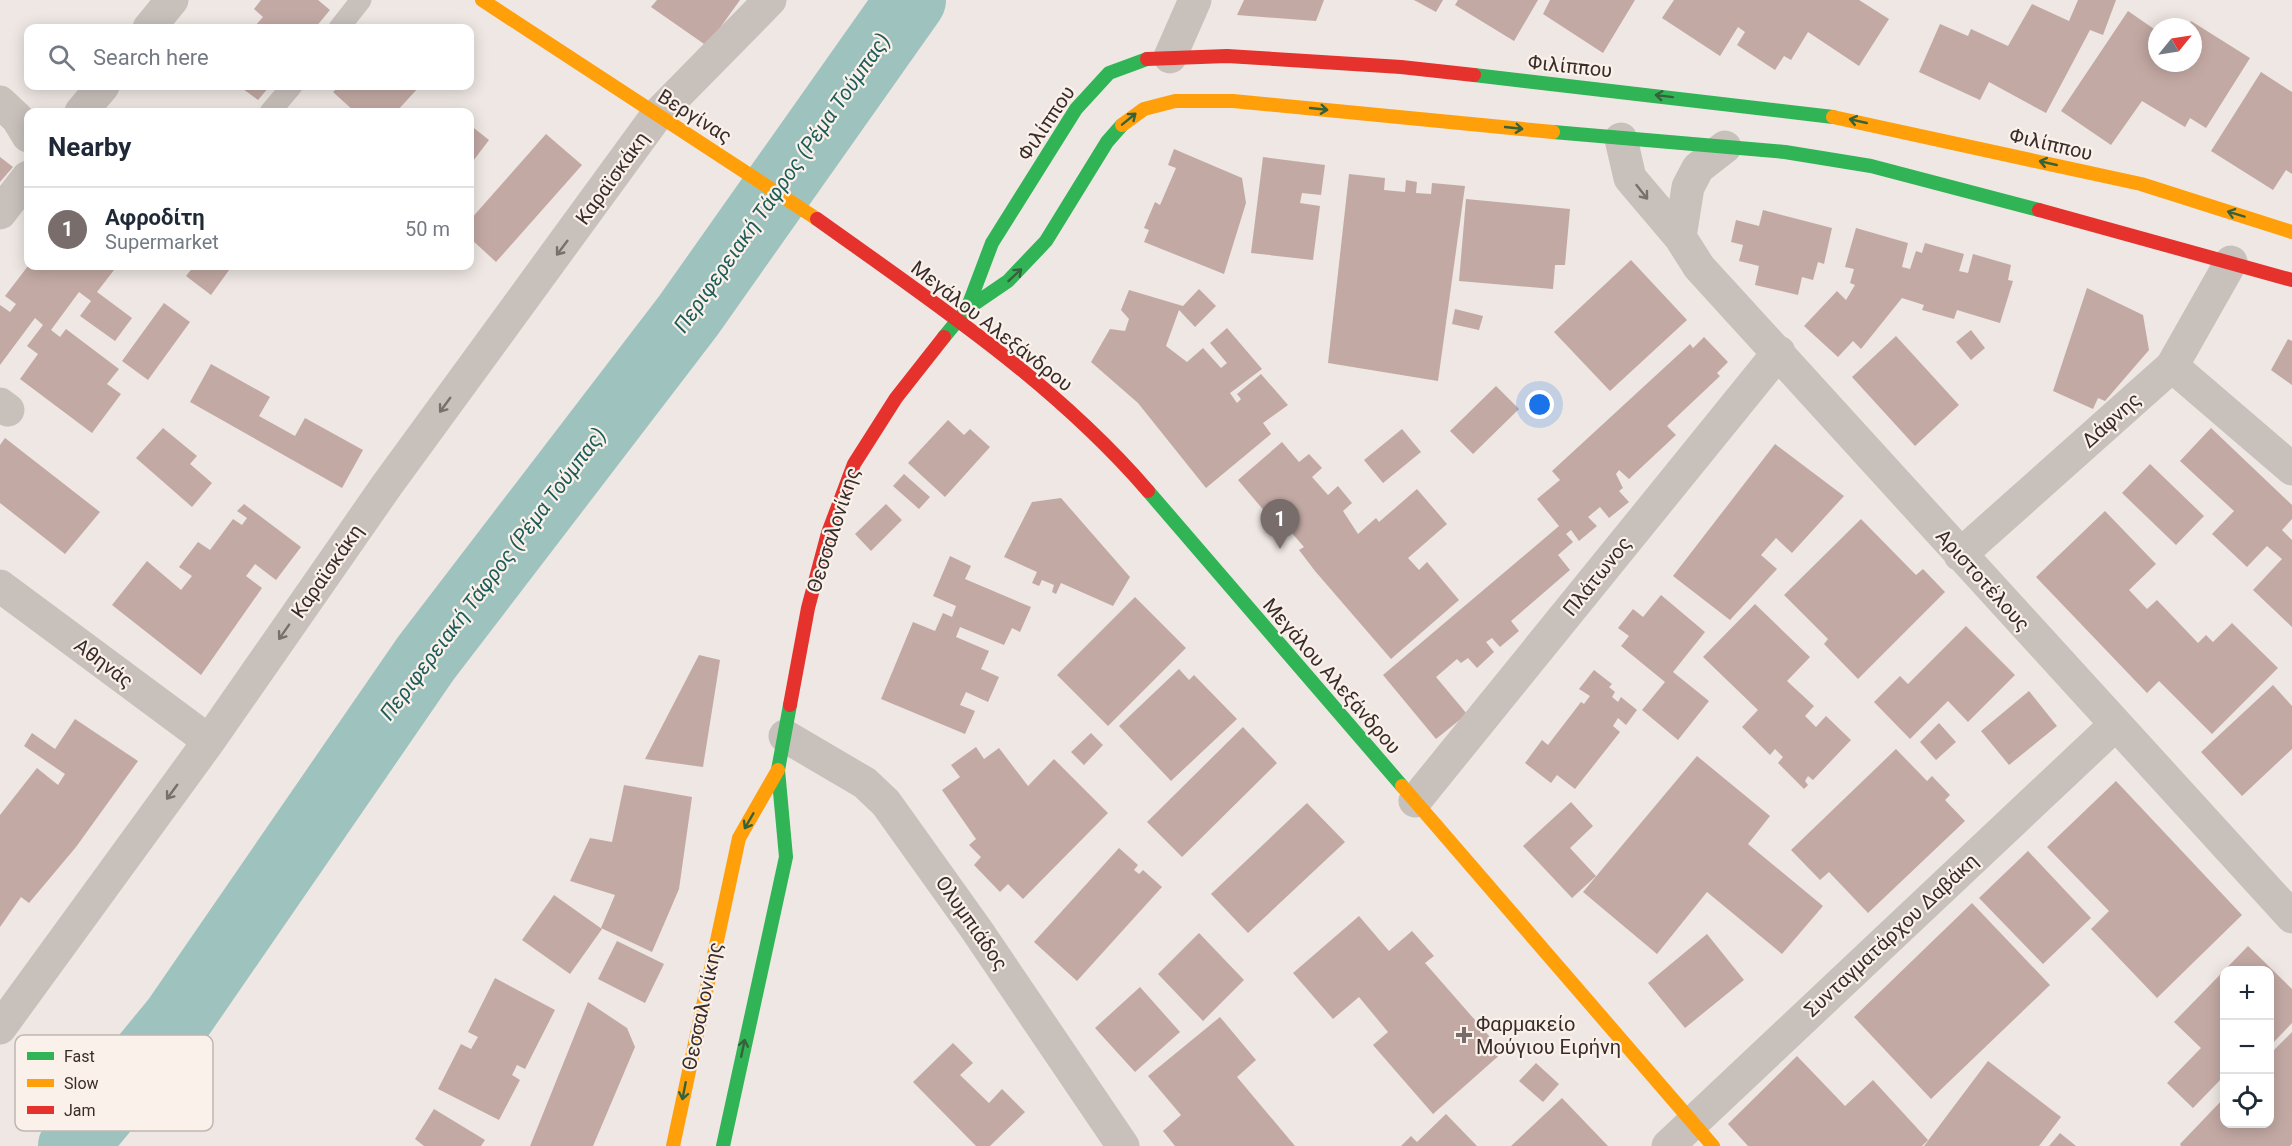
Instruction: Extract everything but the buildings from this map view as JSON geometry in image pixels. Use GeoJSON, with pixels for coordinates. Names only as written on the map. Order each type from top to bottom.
{"type":"FeatureCollection","features":[{"type":"Feature","properties":{"kind":"street"},"geometry":{"type":"LineString","coordinates":[[152,24],[172,0]]}},
{"type":"Feature","properties":{"kind":"street","name":"Βεργίνας"},"geometry":{"type":"LineString","coordinates":[[482,0],[743,170],[854,244],[886,269]]}},
{"type":"Feature","properties":{"kind":"street","name":"Καραϊσκάκη"},"geometry":{"type":"LineString","coordinates":[[0,1028],[209,741],[387,484],[657,115],[770,0]]}},
{"type":"Feature","properties":{"kind":"street"},"geometry":{"type":"LineString","coordinates":[[1170,57],[1195,0]]}},
{"type":"Feature","properties":{"kind":"street","name":"Φιλίππου"},"geometry":{"type":"LineString","coordinates":[[963,315],[992,243],[1083,99],[1109,73],[1124,65],[1147,59],[1170,57],[1227,56],[1401,67],[1846,118],[2141,184],[2292,232]]}},
{"type":"Feature","properties":{"kind":"street"},"geometry":{"type":"LineString","coordinates":[[84,108],[100,90]]}},
{"type":"Feature","properties":{"kind":"street"},"geometry":{"type":"LineString","coordinates":[[963,315],[1008,281],[1046,241],[1115,131],[1135,113],[1158,104],[1175,101],[1233,101],[1622,139],[1785,152],[1871,166],[2292,280]]}},
{"type":"Feature","properties":{"kind":"street"},"geometry":{"type":"LineString","coordinates":[[0,102],[17,118],[24,129]]}},
{"type":"Feature","properties":{"kind":"street","name":"Αριστοτέλους"},"geometry":{"type":"LineString","coordinates":[[1622,139],[1630,178],[1680,237],[1699,267],[1779,352],[1960,555],[2292,917]]}},
{"type":"Feature","properties":{"kind":"street"},"geometry":{"type":"LineString","coordinates":[[1680,237],[1688,187],[1698,168],[1725,147]]}},
{"type":"Feature","properties":{"kind":"street"},"geometry":{"type":"LineString","coordinates":[[0,213],[24,182]]}},
{"type":"Feature","properties":{"kind":"street","name":"Δάφνης"},"geometry":{"type":"LineString","coordinates":[[1960,555],[2172,366],[2231,262]]}},
{"type":"Feature","properties":{"kind":"street","name":"Μεγάλου Αλεξάνδρου"},"geometry":{"type":"LineString","coordinates":[[886,269],[963,315],[1108,447],[1702,1134]]}},
{"type":"Feature","properties":{"kind":"street","name":"Θεσσαλονίκης"},"geometry":{"type":"LineString","coordinates":[[723,1146],[786,857],[778,770],[810,598],[828,533],[861,450],[878,424],[963,315]]}},
{"type":"Feature","properties":{"kind":"street","name":"Πλάτωνος"},"geometry":{"type":"LineString","coordinates":[[1414,801],[1779,352]]}},
{"type":"Feature","properties":{"kind":"street"},"geometry":{"type":"LineString","coordinates":[[2172,366],[2292,469]]}},
{"type":"Feature","properties":{"kind":"street","name":"Αθηνάς"},"geometry":{"type":"LineString","coordinates":[[0,585],[209,741]]}},
{"type":"Feature","properties":{"kind":"street","name":"Συνταγματάρχου Δαβάκη"},"geometry":{"type":"LineString","coordinates":[[1668,1146],[1702,1134],[2115,725]]}},
{"type":"Feature","properties":{"kind":"street","name":"Ολυμπιάδος"},"geometry":{"type":"LineString","coordinates":[[785,736],[865,783],[886,803],[983,939],[1123,1146]]}},
{"type":"Feature","properties":{"kind":"street","name":"Θεσσαλονίκης"},"geometry":{"type":"LineString","coordinates":[[673,1146],[712,954],[739,838],[778,770]]}},
{"type":"Feature","properties":{"kind":"lane"},"geometry":{"type":"LineString","coordinates":[[342,24],[361,0]]}},
{"type":"Feature","properties":{"kind":"lane"},"geometry":{"type":"LineString","coordinates":[[273,108],[289,90]]}},
{"type":"Feature","properties":{"kind":"waterway","name":"Περιφερειακή Τάφρος (Ρέμα Τούμπας)"},"geometry":{"type":"LineString","coordinates":[[164,1035],[426,658],[688,316],[911,0]]}},
{"type":"Feature","properties":{"kind":"waterway","name":"Περιφερειακή Τάφρος (Ρέμα Τούμπας)"},"geometry":{"type":"LineString","coordinates":[[73,1146],[85,1131]]}},
{"type":"Feature","properties":{"kind":"traffic: fast"},"geometry":{"type":"LineString","coordinates":[[967,309],[992,243],[1076,109],[1109,73],[1147,59]]}},
{"type":"Feature","properties":{"kind":"traffic: fast"},"geometry":{"type":"LineString","coordinates":[[1474,75],[1833,117]]}},
{"type":"Feature","properties":{"kind":"traffic: fast"},"geometry":{"type":"LineString","coordinates":[[944,337],[967,309],[1008,281],[1046,241],[1107,142],[1122,125]]}},
{"type":"Feature","properties":{"kind":"traffic: fast"},"geometry":{"type":"LineString","coordinates":[[1553,132],[1785,152],[1871,166],[2039,210]]}},
{"type":"Feature","properties":{"kind":"traffic: fast"},"geometry":{"type":"LineString","coordinates":[[1148,491],[1402,786]]}},
{"type":"Feature","properties":{"kind":"traffic: fast"},"geometry":{"type":"LineString","coordinates":[[723,1146],[786,857],[778,770],[790,705]]}},
{"type":"Feature","properties":{"kind":"traffic: slow"},"geometry":{"type":"LineString","coordinates":[[482,0],[817,219]]}},
{"type":"Feature","properties":{"kind":"traffic: slow"},"geometry":{"type":"LineString","coordinates":[[1122,125],[1144,109],[1175,101],[1233,101],[1553,132]]}},
{"type":"Feature","properties":{"kind":"traffic: slow"},"geometry":{"type":"LineString","coordinates":[[1833,117],[2141,184],[2292,232]]}},
{"type":"Feature","properties":{"kind":"traffic: slow"},"geometry":{"type":"LineString","coordinates":[[673,1146],[739,838],[778,770]]}},
{"type":"Feature","properties":{"kind":"traffic: slow"},"geometry":{"type":"LineString","coordinates":[[1402,786],[1713,1146]]}},
{"type":"Feature","properties":{"kind":"traffic: jam"},"geometry":{"type":"LineString","coordinates":[[1147,59],[1227,56],[1401,67],[1474,75]]}},
{"type":"Feature","properties":{"kind":"traffic: jam"},"geometry":{"type":"LineString","coordinates":[[2039,210],[2292,280]]}},
{"type":"Feature","properties":{"kind":"traffic: jam"},"geometry":{"type":"LineString","coordinates":[[817,219],[948,313],[1033,379],[1112,451],[1148,491]]}},
{"type":"Feature","properties":{"kind":"traffic: jam"},"geometry":{"type":"LineString","coordinates":[[790,705],[808,608],[828,533],[854,464],[896,398],[944,337]]}},
{"type":"Feature","properties":{"kind":"place","name":"Αφροδίτη"},"geometry":{"type":"Point","coordinates":[1280,549]}},
{"type":"Feature","properties":{"kind":"place","name":"Φαρμακείο Μούγιου Ειρήνη"},"geometry":{"type":"Point","coordinates":[1464,1035]}}]}
